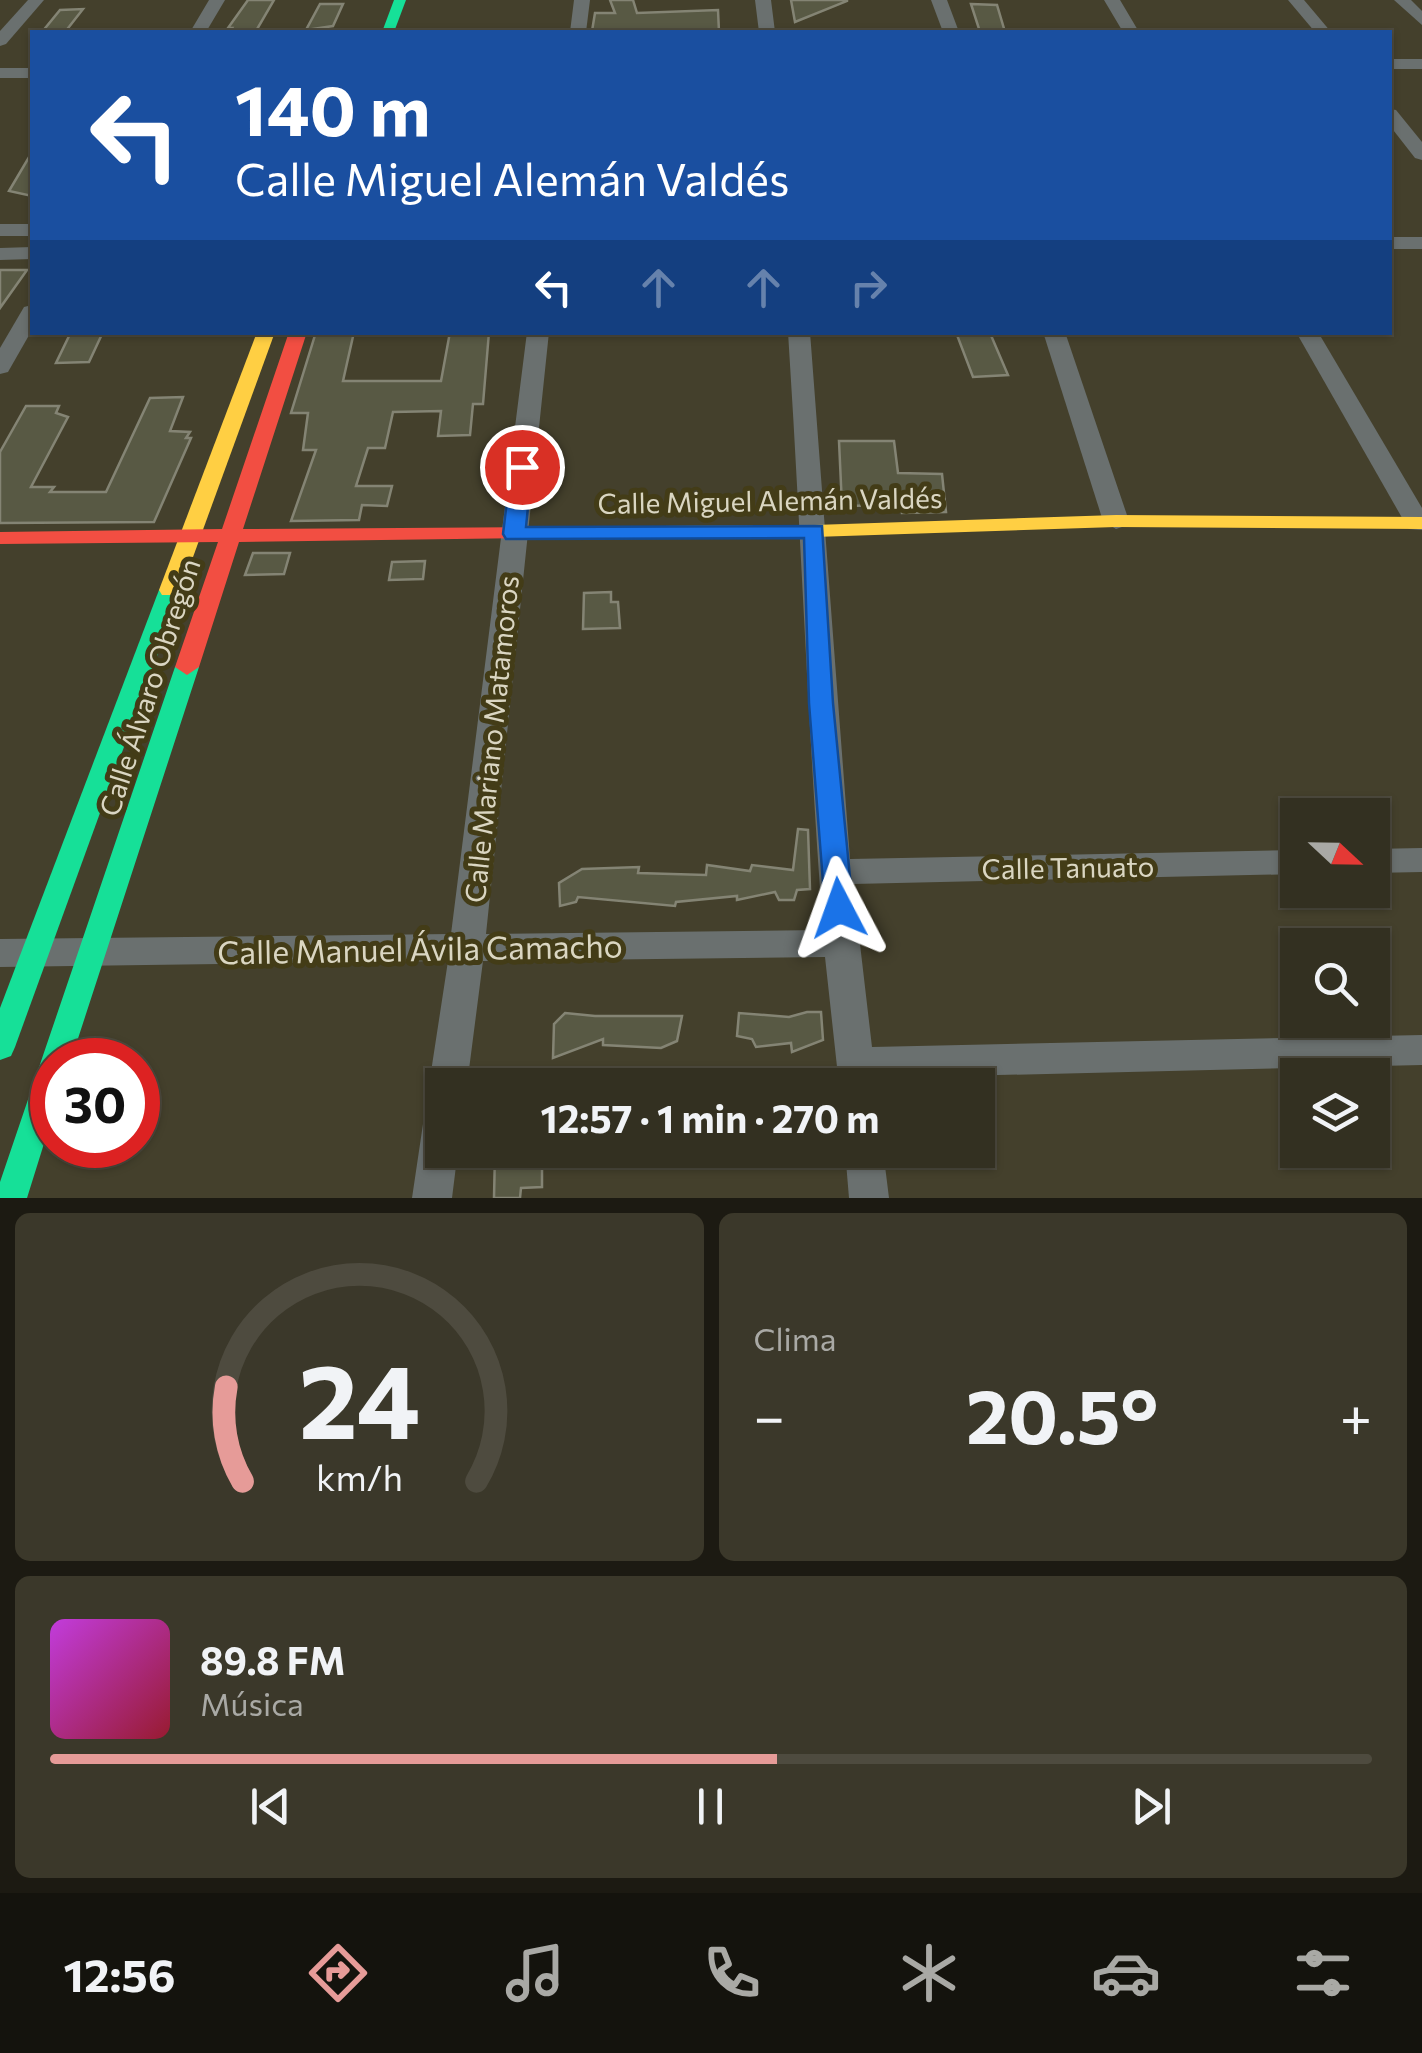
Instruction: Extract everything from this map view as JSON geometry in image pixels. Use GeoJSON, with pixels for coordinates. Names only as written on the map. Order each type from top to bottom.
{"type":"FeatureCollection","features":[{"type":"Feature","properties":{"kind":"street"},"geometry":{"type":"LineString","coordinates":[[0,41],[36,0]]}},
{"type":"Feature","properties":{"kind":"street"},"geometry":{"type":"LineString","coordinates":[[199,30],[217,0]]}},
{"type":"Feature","properties":{"kind":"street"},"geometry":{"type":"LineString","coordinates":[[389,30],[400,0]]}},
{"type":"Feature","properties":{"kind":"street"},"geometry":{"type":"LineString","coordinates":[[578,30],[582,0]]}},
{"type":"Feature","properties":{"kind":"street"},"geometry":{"type":"LineString","coordinates":[[763,0],[766,30]]}},
{"type":"Feature","properties":{"kind":"street"},"geometry":{"type":"LineString","coordinates":[[939,0],[950,30]]}},
{"type":"Feature","properties":{"kind":"street"},"geometry":{"type":"LineString","coordinates":[[1112,0],[1130,30]]}},
{"type":"Feature","properties":{"kind":"street"},"geometry":{"type":"LineString","coordinates":[[1296,0],[1321,30]]}},
{"type":"Feature","properties":{"kind":"street"},"geometry":{"type":"LineString","coordinates":[[1402,0],[1422,20]]}},
{"type":"Feature","properties":{"kind":"street"},"geometry":{"type":"LineString","coordinates":[[1392,64],[1422,64]]}},
{"type":"Feature","properties":{"kind":"street"},"geometry":{"type":"LineString","coordinates":[[0,73],[30,73]]}},
{"type":"Feature","properties":{"kind":"street"},"geometry":{"type":"LineString","coordinates":[[1392,116],[1422,154]]}},
{"type":"Feature","properties":{"kind":"street"},"geometry":{"type":"LineString","coordinates":[[0,230],[30,230]]}},
{"type":"Feature","properties":{"kind":"street"},"geometry":{"type":"LineString","coordinates":[[1392,243],[1422,243]]}},
{"type":"Feature","properties":{"kind":"street"},"geometry":{"type":"LineString","coordinates":[[0,254],[30,253]]}},
{"type":"Feature","properties":{"kind":"street"},"geometry":{"type":"LineString","coordinates":[[0,367],[30,315]]}},
{"type":"Feature","properties":{"kind":"street","name":"Calle Álvaro Obregón"},"geometry":{"type":"LineString","coordinates":[[0,1047],[265,335]]}},
{"type":"Feature","properties":{"kind":"street","name":"Calle Álvaro Obregón"},"geometry":{"type":"LineString","coordinates":[[63,1038],[297,335]]}},
{"type":"Feature","properties":{"kind":"street","name":"Calle Mariano Matamoros"},"geometry":{"type":"LineString","coordinates":[[450,1068],[468,948],[538,335]]}},
{"type":"Feature","properties":{"kind":"street"},"geometry":{"type":"LineString","coordinates":[[798,335],[814,531],[821,703],[841,943],[856,1068]]}},
{"type":"Feature","properties":{"kind":"street"},"geometry":{"type":"LineString","coordinates":[[1055,335],[1116,522]]}},
{"type":"Feature","properties":{"kind":"street"},"geometry":{"type":"LineString","coordinates":[[1308,335],[1420,523]]}},
{"type":"Feature","properties":{"kind":"street","name":"Calle Miguel Alemán Valdés"},"geometry":{"type":"LineString","coordinates":[[0,538],[814,531],[1116,522],[1420,523]]}},
{"type":"Feature","properties":{"kind":"street"},"geometry":{"type":"LineString","coordinates":[[1390,861],[1422,860]]}},
{"type":"Feature","properties":{"kind":"street","name":"Calle Tanuato"},"geometry":{"type":"LineString","coordinates":[[838,872],[1280,862]]}},
{"type":"Feature","properties":{"kind":"street","name":"Calle Manuel Ávila Camacho"},"geometry":{"type":"LineString","coordinates":[[0,953],[841,943]]}},
{"type":"Feature","properties":{"kind":"street"},"geometry":{"type":"LineString","coordinates":[[995,1068],[1422,1050]]}},
{"type":"Feature","properties":{"kind":"street"},"geometry":{"type":"LineString","coordinates":[[10,1198],[30,1138]]}},
{"type":"Feature","properties":{"kind":"street"},"geometry":{"type":"LineString","coordinates":[[432,1198],[436,1168]]}},
{"type":"Feature","properties":{"kind":"street"},"geometry":{"type":"LineString","coordinates":[[866,1168],[868,1198]]}},
{"type":"Feature","properties":{"kind":"building"},"geometry":{"type":"Polygon","coordinates":[[[248,0],[274,0],[257,30],[228,28],[248,0]]]}},
{"type":"Feature","properties":{"kind":"building"},"geometry":{"type":"Polygon","coordinates":[[[610,0],[633,0],[637,13],[718,10],[719,30],[592,30],[595,13],[615,13],[610,0]]]}},
{"type":"Feature","properties":{"kind":"building"},"geometry":{"type":"Polygon","coordinates":[[[791,0],[847,0],[847,1],[795,22],[791,0]]]}},
{"type":"Feature","properties":{"kind":"building"},"geometry":{"type":"Polygon","coordinates":[[[320,4],[343,4],[333,26],[306,30],[320,4]]]}},
{"type":"Feature","properties":{"kind":"building"},"geometry":{"type":"Polygon","coordinates":[[[971,4],[997,5],[1004,30],[979,30],[971,4]]]}},
{"type":"Feature","properties":{"kind":"building"},"geometry":{"type":"Polygon","coordinates":[[[83,9],[67,30],[44,30],[60,10],[83,9]]]}},
{"type":"Feature","properties":{"kind":"building"},"geometry":{"type":"Polygon","coordinates":[[[30,155],[30,196],[9,191],[30,155]]]}},
{"type":"Feature","properties":{"kind":"building"},"geometry":{"type":"Polygon","coordinates":[[[0,270],[27,270],[0,308],[0,270]]]}},
{"type":"Feature","properties":{"kind":"building"},"geometry":{"type":"Polygon","coordinates":[[[70,335],[102,335],[89,362],[56,363],[70,335]]]}},
{"type":"Feature","properties":{"kind":"building"},"geometry":{"type":"Polygon","coordinates":[[[315,335],[353,335],[343,381],[441,381],[449,335],[489,335],[483,404],[473,404],[470,435],[438,436],[441,411],[393,412],[385,448],[368,448],[356,486],[392,486],[387,506],[362,505],[359,520],[291,521],[316,450],[303,450],[308,413],[291,413],[315,335]]]}},
{"type":"Feature","properties":{"kind":"building"},"geometry":{"type":"Polygon","coordinates":[[[957,335],[991,335],[1008,375],[973,377],[957,335]]]}},
{"type":"Feature","properties":{"kind":"building"},"geometry":{"type":"Polygon","coordinates":[[[183,397],[170,431],[190,432],[186,438],[191,438],[154,522],[0,523],[0,452],[26,406],[59,406],[56,413],[68,417],[31,487],[54,487],[50,492],[106,492],[150,398],[183,397]]]}},
{"type":"Feature","properties":{"kind":"building"},"geometry":{"type":"Polygon","coordinates":[[[839,441],[894,441],[898,473],[942,474],[946,512],[902,513],[902,505],[842,506],[839,441]]]}},
{"type":"Feature","properties":{"kind":"building"},"geometry":{"type":"Polygon","coordinates":[[[253,553],[290,553],[284,574],[245,575],[253,553]]]}},
{"type":"Feature","properties":{"kind":"building"},"geometry":{"type":"Polygon","coordinates":[[[425,561],[423,579],[389,580],[392,562],[425,561]]]}},
{"type":"Feature","properties":{"kind":"building"},"geometry":{"type":"Polygon","coordinates":[[[611,592],[611,602],[618,602],[620,628],[583,629],[584,593],[611,592]]]}},
{"type":"Feature","properties":{"kind":"building"},"geometry":{"type":"Polygon","coordinates":[[[798,829],[808,830],[810,889],[797,890],[794,900],[779,900],[775,892],[737,900],[737,896],[676,902],[675,906],[578,897],[576,902],[560,906],[559,883],[582,869],[639,867],[638,873],[706,875],[707,865],[750,871],[752,865],[793,870],[798,829]]]}},
{"type":"Feature","properties":{"kind":"building"},"geometry":{"type":"Polygon","coordinates":[[[821,1012],[823,1040],[792,1052],[791,1043],[756,1047],[752,1039],[737,1036],[739,1013],[789,1017],[821,1012]]]}},
{"type":"Feature","properties":{"kind":"building"},"geometry":{"type":"Polygon","coordinates":[[[565,1013],[682,1016],[677,1041],[661,1048],[603,1045],[603,1039],[553,1058],[554,1024],[565,1013]]]}},
{"type":"Feature","properties":{"kind":"building"},"geometry":{"type":"Polygon","coordinates":[[[495,1168],[542,1168],[542,1187],[521,1188],[520,1198],[494,1198],[495,1168]]]}},
{"type":"Feature","properties":{"kind":"traffic: fast"},"geometry":{"type":"LineString","coordinates":[[389,30],[400,0]]}},
{"type":"Feature","properties":{"kind":"traffic: fast"},"geometry":{"type":"LineString","coordinates":[[0,1047],[170,590]]}},
{"type":"Feature","properties":{"kind":"traffic: fast"},"geometry":{"type":"LineString","coordinates":[[63,1038],[187,667]]}},
{"type":"Feature","properties":{"kind":"traffic: fast"},"geometry":{"type":"LineString","coordinates":[[11,1198],[30,1140]]}},
{"type":"Feature","properties":{"kind":"traffic: slow"},"geometry":{"type":"LineString","coordinates":[[170,590],[265,335]]}},
{"type":"Feature","properties":{"kind":"traffic: slow"},"geometry":{"type":"LineString","coordinates":[[528,533],[814,531],[1116,521],[1422,523]]}},
{"type":"Feature","properties":{"kind":"traffic: jam"},"geometry":{"type":"LineString","coordinates":[[187,667],[297,335]]}},
{"type":"Feature","properties":{"kind":"traffic: jam"},"geometry":{"type":"LineString","coordinates":[[0,538],[528,533]]}},
{"type":"Feature","properties":{"kind":"route"},"geometry":{"type":"LineString","coordinates":[[522,467],[514,534],[814,531],[821,703],[839,908]]}}]}
